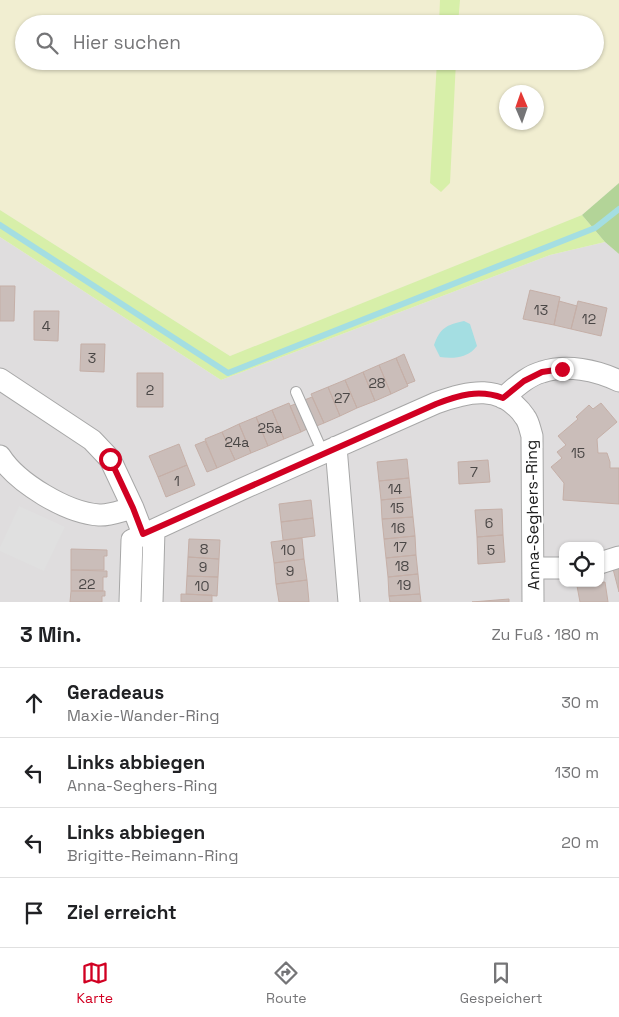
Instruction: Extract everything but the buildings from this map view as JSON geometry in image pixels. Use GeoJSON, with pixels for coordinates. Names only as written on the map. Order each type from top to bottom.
{"type":"FeatureCollection","features":[{"type":"Feature","properties":{"kind":"street"},"geometry":{"type":"LineString","coordinates":[[503,398],[524,381],[542,372],[562,369],[591,371],[619,380]]}},
{"type":"Feature","properties":{"kind":"street"},"geometry":{"type":"LineString","coordinates":[[0,379],[92,440],[110,459],[133,508],[148,532],[152,602]]}},
{"type":"Feature","properties":{"kind":"street","name":"Anna-Seghers-Ring"},"geometry":{"type":"LineString","coordinates":[[148,532],[329,450],[458,395],[478,392],[492,393],[514,406],[526,418],[532,436],[533,602]]}},
{"type":"Feature","properties":{"kind":"street"},"geometry":{"type":"LineString","coordinates":[[329,450],[349,602]]}},
{"type":"Feature","properties":{"kind":"street"},"geometry":{"type":"LineString","coordinates":[[0,456],[7,468],[48,498],[76,510],[100,515],[133,508]]}},
{"type":"Feature","properties":{"kind":"street"},"geometry":{"type":"LineString","coordinates":[[130,602],[132,540],[148,532]]}},
{"type":"Feature","properties":{"kind":"street"},"geometry":{"type":"LineString","coordinates":[[604,562],[619,557]]}},
{"type":"Feature","properties":{"kind":"street"},"geometry":{"type":"LineString","coordinates":[[534,568],[559,568]]}},
{"type":"Feature","properties":{"kind":"lane"},"geometry":{"type":"LineString","coordinates":[[296,392],[329,450]]}},
{"type":"Feature","properties":{"kind":"shaded area"},"geometry":{"type":"Polygon","coordinates":[[[0,0],[619,0],[619,183],[582,215],[230,356],[0,210],[0,0]]]}},
{"type":"Feature","properties":{"kind":"shaded area"},"geometry":{"type":"Polygon","coordinates":[[[0,237],[221,380],[550,255],[605,242],[619,254],[619,602],[0,602],[0,237]]]}},
{"type":"Feature","properties":{"kind":"shaded area"},"geometry":{"type":"Polygon","coordinates":[[[19,506],[65,527],[44,571],[0,551],[0,547],[19,506]]]}},
{"type":"Feature","properties":{"kind":"green space"},"geometry":{"type":"Polygon","coordinates":[[[440,0],[460,0],[459,15],[439,15],[440,0]]]}},
{"type":"Feature","properties":{"kind":"green space"},"geometry":{"type":"Polygon","coordinates":[[[436,70],[456,70],[450,183],[441,192],[430,183],[436,70]]]}},
{"type":"Feature","properties":{"kind":"green space"},"geometry":{"type":"Polygon","coordinates":[[[619,183],[619,254],[605,242],[582,215],[619,183]]]}},
{"type":"Feature","properties":{"kind":"green space"},"geometry":{"type":"Polygon","coordinates":[[[0,210],[230,356],[582,215],[605,242],[550,255],[221,380],[0,237],[0,210]]]}},
{"type":"Feature","properties":{"kind":"water"},"geometry":{"type":"Polygon","coordinates":[[[464,321],[470,324],[477,346],[469,353],[460,357],[440,357],[434,345],[441,331],[448,326],[464,321]]]}},
{"type":"Feature","properties":{"kind":"waterway"},"geometry":{"type":"LineString","coordinates":[[0,225],[228,373],[595,228],[619,209]]}},
{"type":"Feature","properties":{"kind":"route"},"geometry":{"type":"LineString","coordinates":[[110,459],[143,534],[458,395],[478,392],[492,393],[503,398],[524,381],[542,372],[562,369]]}}]}
